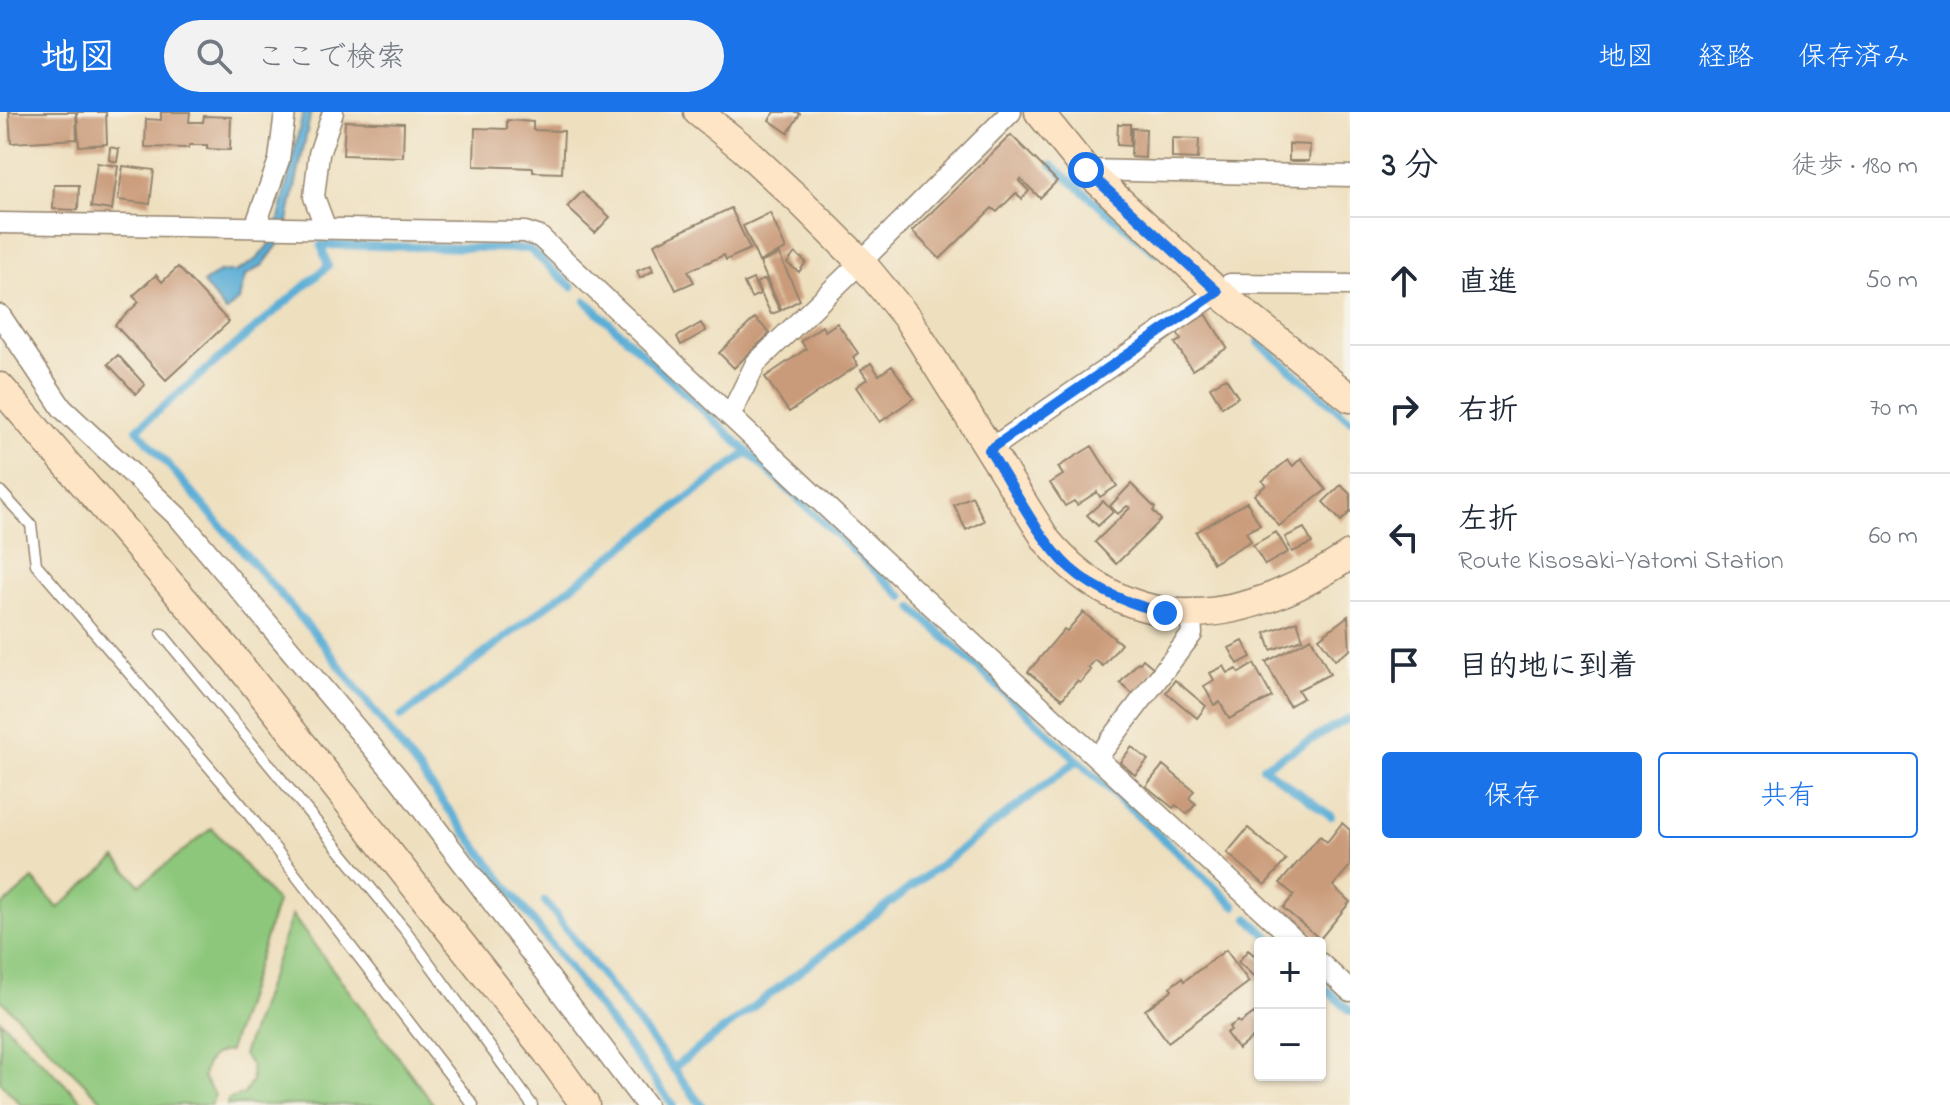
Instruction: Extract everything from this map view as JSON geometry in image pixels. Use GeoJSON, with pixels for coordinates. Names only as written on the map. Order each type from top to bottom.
{"type":"FeatureCollection","features":[{"type":"Feature","properties":{"kind":"street"},"geometry":{"type":"LineString","coordinates":[[263,228],[279,160],[285,112]]}},
{"type":"Feature","properties":{"kind":"street"},"geometry":{"type":"LineString","coordinates":[[326,229],[314,197],[319,154],[333,112]]}},
{"type":"Feature","properties":{"kind":"street"},"geometry":{"type":"LineString","coordinates":[[698,112],[743,148],[861,262],[908,319],[1047,541],[1070,568],[1132,605],[1191,615],[1232,608],[1276,594],[1329,569],[1350,555]]}},
{"type":"Feature","properties":{"kind":"street"},"geometry":{"type":"LineString","coordinates":[[730,416],[756,363],[1011,112]]}},
{"type":"Feature","properties":{"kind":"street"},"geometry":{"type":"LineString","coordinates":[[1039,112],[1086,170],[1218,292],[1350,398]]}},
{"type":"Feature","properties":{"kind":"street"},"geometry":{"type":"LineString","coordinates":[[1086,170],[1350,176]]}},
{"type":"Feature","properties":{"kind":"street"},"geometry":{"type":"LineString","coordinates":[[0,223],[525,232],[540,237],[1291,937]]}},
{"type":"Feature","properties":{"kind":"street"},"geometry":{"type":"LineString","coordinates":[[989,450],[1230,284],[1350,285]]}},
{"type":"Feature","properties":{"kind":"street"},"geometry":{"type":"LineString","coordinates":[[0,315],[62,408],[179,518],[399,779],[646,1105]]}},
{"type":"Feature","properties":{"kind":"street"},"geometry":{"type":"LineString","coordinates":[[0,387],[229,652],[537,1040],[585,1105]]}},
{"type":"Feature","properties":{"kind":"street"},"geometry":{"type":"LineString","coordinates":[[1097,758],[1192,634],[1191,615]]}},
{"type":"Feature","properties":{"kind":"street"},"geometry":{"type":"LineString","coordinates":[[1326,969],[1350,991]]}},
{"type":"Feature","properties":{"kind":"lane"},"geometry":{"type":"LineString","coordinates":[[0,491],[31,525],[36,564],[240,803],[473,1105]]}},
{"type":"Feature","properties":{"kind":"lane"},"geometry":{"type":"LineString","coordinates":[[162,634],[406,931],[532,1105]]}},
{"type":"Feature","properties":{"kind":"green space"},"geometry":{"type":"Polygon","coordinates":[[[212,828],[277,902],[229,1051],[213,1056],[205,1067],[203,1078],[215,1095],[211,1105],[106,1105],[0,999],[0,908],[33,879],[58,908],[116,858],[140,885],[212,828]]]}},
{"type":"Feature","properties":{"kind":"green space"},"geometry":{"type":"Polygon","coordinates":[[[292,915],[434,1105],[227,1105],[228,1100],[244,1094],[252,1081],[251,1065],[243,1055],[292,915]]]}},
{"type":"Feature","properties":{"kind":"green space"},"geometry":{"type":"Polygon","coordinates":[[[0,1020],[86,1105],[21,1105],[0,1082],[0,1020]]]}},
{"type":"Feature","properties":{"kind":"water"},"geometry":{"type":"Polygon","coordinates":[[[303,112],[311,112],[285,235],[263,265],[245,276],[239,300],[226,312],[203,283],[219,272],[235,272],[243,268],[258,258],[275,237],[303,112]]]}},
{"type":"Feature","properties":{"kind":"building"},"geometry":{"type":"Polygon","coordinates":[[[9,112],[76,112],[77,139],[11,143],[9,112]]]}},
{"type":"Feature","properties":{"kind":"building"},"geometry":{"type":"Polygon","coordinates":[[[77,112],[106,112],[107,144],[79,146],[77,112]]]}},
{"type":"Feature","properties":{"kind":"building"},"geometry":{"type":"Polygon","coordinates":[[[161,112],[190,112],[189,122],[203,122],[204,116],[231,117],[230,150],[207,149],[207,145],[145,147],[146,119],[161,120],[161,112]]]}},
{"type":"Feature","properties":{"kind":"building"},"geometry":{"type":"Polygon","coordinates":[[[775,112],[800,114],[788,133],[769,120],[775,112]]]}},
{"type":"Feature","properties":{"kind":"building"},"geometry":{"type":"Polygon","coordinates":[[[507,120],[533,122],[533,130],[564,131],[562,173],[533,172],[533,168],[474,166],[475,128],[507,129],[507,120]]]}},
{"type":"Feature","properties":{"kind":"building"},"geometry":{"type":"Polygon","coordinates":[[[345,121],[404,123],[403,157],[343,155],[345,121]]]}},
{"type":"Feature","properties":{"kind":"building"},"geometry":{"type":"Polygon","coordinates":[[[1118,124],[1130,124],[1130,146],[1117,145],[1118,124]]]}},
{"type":"Feature","properties":{"kind":"building"},"geometry":{"type":"Polygon","coordinates":[[[1132,128],[1146,129],[1145,158],[1131,157],[1132,128]]]}},
{"type":"Feature","properties":{"kind":"building"},"geometry":{"type":"Polygon","coordinates":[[[1011,135],[1057,181],[1040,198],[1021,179],[1019,181],[1029,191],[1022,199],[1016,193],[997,212],[992,208],[940,259],[912,231],[1011,135]]]}},
{"type":"Feature","properties":{"kind":"building"},"geometry":{"type":"Polygon","coordinates":[[[1172,138],[1199,139],[1198,159],[1172,158],[1172,138]]]}},
{"type":"Feature","properties":{"kind":"building"},"geometry":{"type":"Polygon","coordinates":[[[1289,144],[1310,145],[1309,161],[1289,161],[1289,144]]]}},
{"type":"Feature","properties":{"kind":"building"},"geometry":{"type":"Polygon","coordinates":[[[110,147],[119,149],[117,162],[109,160],[110,147]]]}},
{"type":"Feature","properties":{"kind":"building"},"geometry":{"type":"Polygon","coordinates":[[[97,163],[118,166],[112,210],[91,207],[97,163]]]}},
{"type":"Feature","properties":{"kind":"building"},"geometry":{"type":"Polygon","coordinates":[[[123,166],[154,170],[150,204],[118,200],[123,166]]]}},
{"type":"Feature","properties":{"kind":"building"},"geometry":{"type":"Polygon","coordinates":[[[54,185],[79,185],[78,210],[53,209],[54,185]]]}},
{"type":"Feature","properties":{"kind":"building"},"geometry":{"type":"Polygon","coordinates":[[[582,192],[610,217],[595,233],[567,207],[582,192]]]}},
{"type":"Feature","properties":{"kind":"building"},"geometry":{"type":"Polygon","coordinates":[[[731,208],[750,249],[726,260],[724,255],[688,271],[694,282],[676,290],[654,244],[731,208]]]}},
{"type":"Feature","properties":{"kind":"building"},"geometry":{"type":"Polygon","coordinates":[[[770,213],[786,249],[759,262],[743,226],[770,213]]]}},
{"type":"Feature","properties":{"kind":"building"},"geometry":{"type":"Polygon","coordinates":[[[795,253],[806,262],[799,272],[787,263],[795,253]]]}},
{"type":"Feature","properties":{"kind":"building"},"geometry":{"type":"Polygon","coordinates":[[[779,254],[800,300],[781,310],[760,263],[779,254]]]}},
{"type":"Feature","properties":{"kind":"building"},"geometry":{"type":"Polygon","coordinates":[[[651,265],[653,271],[640,278],[637,271],[651,265]]]}},
{"type":"Feature","properties":{"kind":"building"},"geometry":{"type":"Polygon","coordinates":[[[178,267],[229,322],[166,380],[115,325],[139,302],[133,296],[156,275],[162,282],[178,267]]]}},
{"type":"Feature","properties":{"kind":"building"},"geometry":{"type":"Polygon","coordinates":[[[753,279],[760,294],[751,298],[744,283],[753,279]]]}},
{"type":"Feature","properties":{"kind":"building"},"geometry":{"type":"Polygon","coordinates":[[[765,279],[780,311],[771,314],[756,283],[765,279]]]}},
{"type":"Feature","properties":{"kind":"building"},"geometry":{"type":"Polygon","coordinates":[[[1206,314],[1227,348],[1192,370],[1175,343],[1181,340],[1177,332],[1206,314]]]}},
{"type":"Feature","properties":{"kind":"building"},"geometry":{"type":"Polygon","coordinates":[[[755,318],[770,333],[734,368],[719,353],[755,318]]]}},
{"type":"Feature","properties":{"kind":"building"},"geometry":{"type":"Polygon","coordinates":[[[701,323],[706,331],[681,345],[677,337],[701,323]]]}},
{"type":"Feature","properties":{"kind":"building"},"geometry":{"type":"Polygon","coordinates":[[[837,323],[858,353],[853,357],[858,365],[789,412],[765,377],[806,349],[801,341],[822,326],[825,331],[837,323]]]}},
{"type":"Feature","properties":{"kind":"building"},"geometry":{"type":"Polygon","coordinates":[[[118,355],[145,385],[136,394],[108,364],[118,355]]]}},
{"type":"Feature","properties":{"kind":"building"},"geometry":{"type":"Polygon","coordinates":[[[871,363],[879,375],[892,366],[914,398],[880,422],[856,387],[867,379],[861,370],[871,363]]]}},
{"type":"Feature","properties":{"kind":"building"},"geometry":{"type":"Polygon","coordinates":[[[1226,378],[1238,397],[1222,407],[1210,387],[1226,378]]]}},
{"type":"Feature","properties":{"kind":"building"},"geometry":{"type":"Polygon","coordinates":[[[1092,446],[1117,486],[1100,497],[1097,492],[1077,505],[1074,501],[1065,506],[1050,483],[1063,475],[1058,467],[1092,446]]]}},
{"type":"Feature","properties":{"kind":"building"},"geometry":{"type":"Polygon","coordinates":[[[1301,458],[1326,490],[1279,526],[1254,495],[1266,485],[1262,481],[1288,460],[1293,466],[1301,458]]]}},
{"type":"Feature","properties":{"kind":"building"},"geometry":{"type":"Polygon","coordinates":[[[1131,484],[1155,508],[1153,511],[1161,520],[1116,564],[1095,542],[1130,508],[1127,506],[1118,514],[1110,506],[1131,484]]]}},
{"type":"Feature","properties":{"kind":"building"},"geometry":{"type":"Polygon","coordinates":[[[1341,485],[1350,494],[1350,512],[1341,521],[1323,502],[1341,485]]]}},
{"type":"Feature","properties":{"kind":"building"},"geometry":{"type":"Polygon","coordinates":[[[972,496],[984,521],[966,530],[954,505],[972,496]]]}},
{"type":"Feature","properties":{"kind":"building"},"geometry":{"type":"Polygon","coordinates":[[[1103,501],[1113,512],[1098,526],[1087,515],[1103,501]]]}},
{"type":"Feature","properties":{"kind":"building"},"geometry":{"type":"Polygon","coordinates":[[[1247,502],[1260,525],[1246,532],[1251,541],[1213,563],[1196,532],[1247,502]]]}},
{"type":"Feature","properties":{"kind":"building"},"geometry":{"type":"Polygon","coordinates":[[[1304,528],[1312,543],[1292,552],[1285,537],[1304,528]]]}},
{"type":"Feature","properties":{"kind":"building"},"geometry":{"type":"Polygon","coordinates":[[[1276,532],[1288,552],[1265,565],[1253,545],[1276,532]]]}},
{"type":"Feature","properties":{"kind":"building"},"geometry":{"type":"Polygon","coordinates":[[[1083,612],[1121,644],[1103,666],[1095,660],[1080,683],[1077,681],[1062,699],[1028,672],[1064,629],[1067,631],[1083,612]]]}},
{"type":"Feature","properties":{"kind":"building"},"geometry":{"type":"Polygon","coordinates":[[[1348,616],[1350,650],[1335,660],[1319,638],[1348,616]]]}},
{"type":"Feature","properties":{"kind":"building"},"geometry":{"type":"Polygon","coordinates":[[[1297,621],[1303,639],[1271,650],[1265,633],[1297,621]]]}},
{"type":"Feature","properties":{"kind":"building"},"geometry":{"type":"Polygon","coordinates":[[[1311,638],[1330,674],[1298,690],[1303,698],[1289,706],[1266,662],[1311,638]]]}},
{"type":"Feature","properties":{"kind":"building"},"geometry":{"type":"Polygon","coordinates":[[[1243,641],[1251,657],[1238,664],[1229,648],[1243,641]]]}},
{"type":"Feature","properties":{"kind":"building"},"geometry":{"type":"Polygon","coordinates":[[[1143,659],[1155,669],[1134,695],[1120,683],[1143,659]]]}},
{"type":"Feature","properties":{"kind":"building"},"geometry":{"type":"Polygon","coordinates":[[[1254,664],[1272,697],[1229,719],[1220,702],[1214,705],[1204,686],[1214,680],[1210,673],[1224,666],[1228,673],[1237,669],[1239,673],[1254,664]]]}},
{"type":"Feature","properties":{"kind":"building"},"geometry":{"type":"Polygon","coordinates":[[[1175,680],[1206,706],[1197,718],[1166,692],[1175,680]]]}},
{"type":"Feature","properties":{"kind":"building"},"geometry":{"type":"Polygon","coordinates":[[[1132,747],[1148,760],[1135,775],[1120,762],[1132,747]]]}},
{"type":"Feature","properties":{"kind":"building"},"geometry":{"type":"Polygon","coordinates":[[[1163,765],[1194,791],[1189,798],[1196,804],[1187,814],[1176,805],[1173,808],[1146,786],[1163,765]]]}},
{"type":"Feature","properties":{"kind":"building"},"geometry":{"type":"Polygon","coordinates":[[[1342,823],[1350,830],[1350,866],[1333,886],[1350,902],[1322,937],[1318,937],[1283,908],[1294,895],[1280,883],[1320,836],[1327,842],[1342,823]]]}},
{"type":"Feature","properties":{"kind":"building"},"geometry":{"type":"Polygon","coordinates":[[[1248,828],[1286,860],[1265,885],[1227,853],[1248,828]]]}},
{"type":"Feature","properties":{"kind":"building"},"geometry":{"type":"Polygon","coordinates":[[[1226,950],[1249,982],[1168,1042],[1145,1010],[1172,990],[1170,987],[1182,978],[1184,981],[1226,950]]]}},
{"type":"Feature","properties":{"kind":"building"},"geometry":{"type":"Polygon","coordinates":[[[1248,950],[1254,955],[1254,977],[1238,962],[1248,950]]]}},
{"type":"Feature","properties":{"kind":"building"},"geometry":{"type":"Polygon","coordinates":[[[1254,1013],[1254,1037],[1238,1049],[1226,1033],[1231,1030],[1229,1027],[1238,1021],[1240,1023],[1254,1013]]]}},
{"type":"Feature","properties":{"kind":"waterway"},"geometry":{"type":"LineString","coordinates":[[1052,165],[1156,253]]}},
{"type":"Feature","properties":{"kind":"waterway"},"geometry":{"type":"LineString","coordinates":[[572,287],[529,249],[321,245],[328,266],[137,429],[320,640],[673,1105]]}},
{"type":"Feature","properties":{"kind":"waterway"},"geometry":{"type":"LineString","coordinates":[[586,301],[903,597]]}},
{"type":"Feature","properties":{"kind":"waterway"},"geometry":{"type":"LineString","coordinates":[[1258,342],[1350,420]]}},
{"type":"Feature","properties":{"kind":"waterway"},"geometry":{"type":"LineString","coordinates":[[401,717],[748,452]]}},
{"type":"Feature","properties":{"kind":"waterway"},"geometry":{"type":"LineString","coordinates":[[913,608],[1235,906]]}},
{"type":"Feature","properties":{"kind":"waterway"},"geometry":{"type":"LineString","coordinates":[[1331,816],[1263,767],[1350,718]]}},
{"type":"Feature","properties":{"kind":"waterway"},"geometry":{"type":"LineString","coordinates":[[673,1068],[1078,760]]}},
{"type":"Feature","properties":{"kind":"waterway"},"geometry":{"type":"LineString","coordinates":[[545,901],[701,1105]]}},
{"type":"Feature","properties":{"kind":"waterway"},"geometry":{"type":"LineString","coordinates":[[1248,918],[1269,937]]}},
{"type":"Feature","properties":{"kind":"waterway"},"geometry":{"type":"LineString","coordinates":[[1326,989],[1350,1011]]}},
{"type":"Feature","properties":{"kind":"route"},"geometry":{"type":"LineString","coordinates":[[1086,170],[1218,292],[989,450],[1047,541],[1070,568],[1132,605],[1165,613]]}}]}
